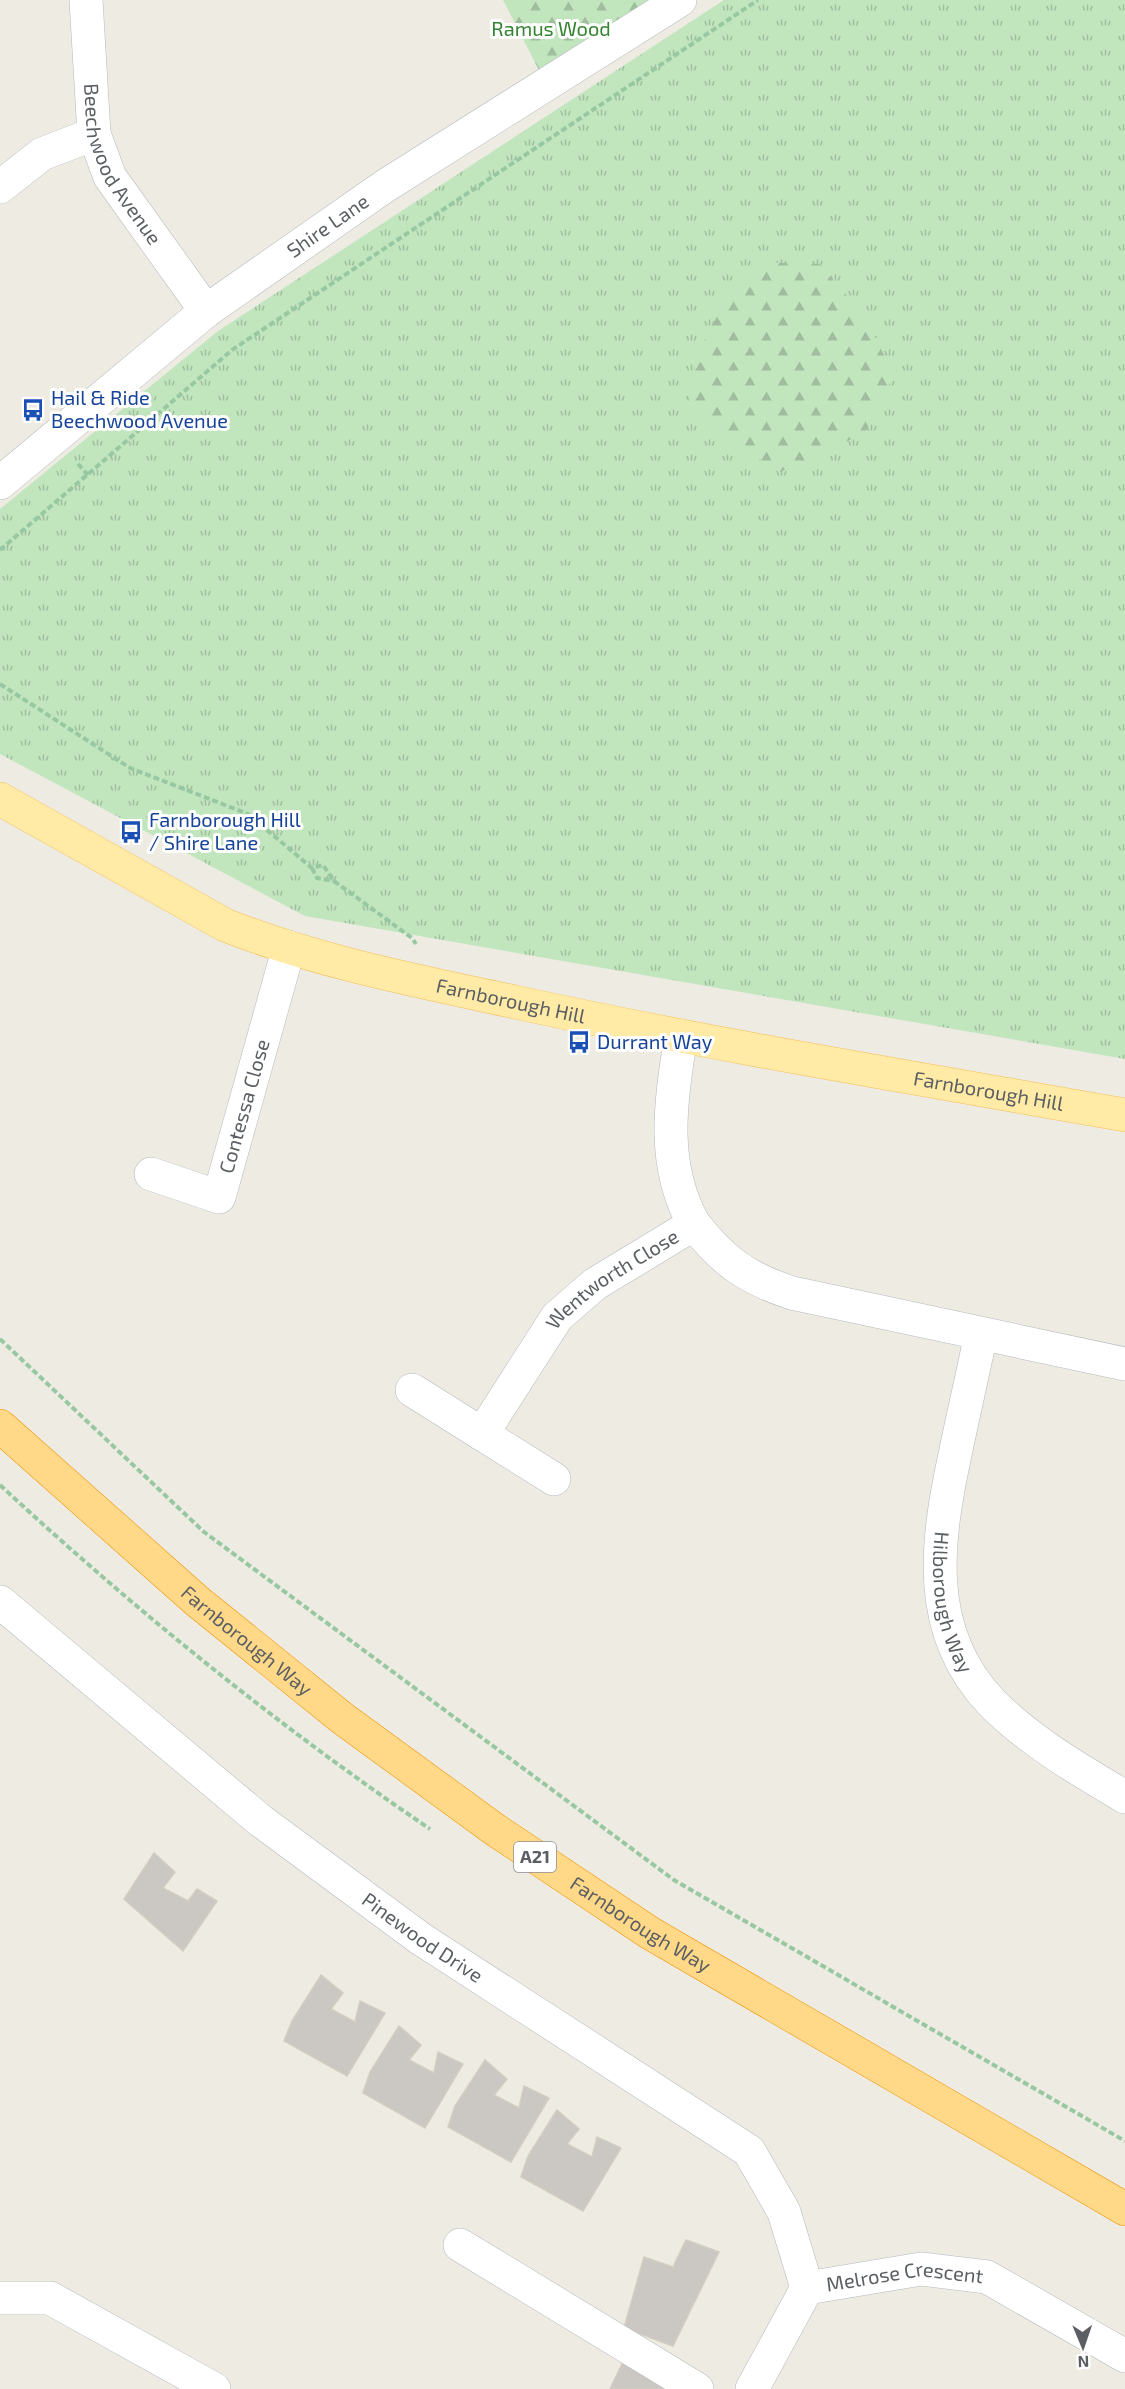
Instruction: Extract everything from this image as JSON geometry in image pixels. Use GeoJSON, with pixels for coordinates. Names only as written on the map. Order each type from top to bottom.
{"type":"FeatureCollection","features":[{"type":"Feature","properties":{"kind":"highway","name":"Farnborough Way"},"geometry":{"type":"LineString","coordinates":[[0,1426],[197,1601],[342,1718],[494,1829],[650,1933],[1125,2209]]}},
{"type":"Feature","properties":{"kind":"main road","name":"Farnborough Hill"},"geometry":{"type":"LineString","coordinates":[[0,799],[225,924],[289,947],[441,986],[681,1036],[1125,1115]]}},
{"type":"Feature","properties":{"kind":"street","name":"Beechwood Avenue"},"geometry":{"type":"LineString","coordinates":[[86,0],[94,134],[110,177],[206,311]]}},
{"type":"Feature","properties":{"kind":"street","name":"Shire Lane"},"geometry":{"type":"LineString","coordinates":[[0,483],[206,311],[385,186],[680,0]]}},
{"type":"Feature","properties":{"kind":"street"},"geometry":{"type":"LineString","coordinates":[[0,187],[42,154],[94,134]]}},
{"type":"Feature","properties":{"kind":"street","name":"Contessa Close"},"geometry":{"type":"LineString","coordinates":[[151,1174],[219,1197],[289,947]]}},
{"type":"Feature","properties":{"kind":"street","name":"Wentworth Close"},"geometry":{"type":"LineString","coordinates":[[482,1434],[542,1338],[563,1311],[595,1284],[693,1224],[675,1179],[670,1148],[670,1118],[681,1036]]}},
{"type":"Feature","properties":{"kind":"street"},"geometry":{"type":"LineString","coordinates":[[693,1224],[730,1264],[772,1287],[828,1303],[1125,1364]]}},
{"type":"Feature","properties":{"kind":"street","name":"Hilborough Way"},"geometry":{"type":"LineString","coordinates":[[981,1334],[940,1536],[940,1585],[951,1635],[974,1681],[1012,1722],[1062,1759],[1125,1797]]}},
{"type":"Feature","properties":{"kind":"street"},"geometry":{"type":"LineString","coordinates":[[412,1390],[554,1479]]}},
{"type":"Feature","properties":{"kind":"street","name":"Pinewood Drive"},"geometry":{"type":"LineString","coordinates":[[0,1602],[261,1821],[421,1939],[749,2151],[784,2212],[807,2288]]}},
{"type":"Feature","properties":{"kind":"street"},"geometry":{"type":"LineString","coordinates":[[460,2245],[697,2389]]}},
{"type":"Feature","properties":{"kind":"street","name":"Melrose Crescent"},"geometry":{"type":"LineString","coordinates":[[807,2288],[921,2269],[987,2277],[1125,2356]]}},
{"type":"Feature","properties":{"kind":"street"},"geometry":{"type":"LineString","coordinates":[[752,2389],[807,2288]]}},
{"type":"Feature","properties":{"kind":"street"},"geometry":{"type":"LineString","coordinates":[[0,2298],[50,2298],[213,2389]]}},
{"type":"Feature","properties":{"kind":"path"},"geometry":{"type":"LineString","coordinates":[[0,550],[232,350],[758,0]]}},
{"type":"Feature","properties":{"kind":"path"},"geometry":{"type":"LineString","coordinates":[[0,684],[130,768],[248,814],[312,867],[317,878],[334,881]]}},
{"type":"Feature","properties":{"kind":"path"},"geometry":{"type":"LineString","coordinates":[[312,867],[323,865],[334,881],[412,938],[441,986]]}},
{"type":"Feature","properties":{"kind":"path"},"geometry":{"type":"LineString","coordinates":[[0,1339],[204,1532],[674,1880],[1125,2141]]}},
{"type":"Feature","properties":{"kind":"green space","name":"Ramus Wood"},"geometry":{"type":"Polygon","coordinates":[[[503,0],[650,0],[539,70],[503,0]]]}},
{"type":"Feature","properties":{"kind":"green space"},"geometry":{"type":"Polygon","coordinates":[[[724,0],[1125,0],[1125,1059],[305,916],[0,754],[0,509],[218,331],[724,0]]]}},
{"type":"Feature","properties":{"kind":"green space"},"geometry":{"type":"Polygon","coordinates":[[[758,262],[819,264],[864,315],[894,375],[865,433],[780,472],[743,449],[689,402],[697,354],[729,294],[758,262]]]}},
{"type":"Feature","properties":{"kind":"building"},"geometry":{"type":"Polygon","coordinates":[[[154,1853],[175,1872],[163,1888],[188,1901],[197,1889],[217,1901],[183,1951],[124,1899],[154,1853]]]}},
{"type":"Feature","properties":{"kind":"building"},"geometry":{"type":"Polygon","coordinates":[[[321,1975],[343,1993],[331,2009],[355,2022],[360,2001],[385,2013],[347,2076],[284,2041],[292,2021],[321,1975]]]}},
{"type":"Feature","properties":{"kind":"building"},"geometry":{"type":"Polygon","coordinates":[[[399,2026],[421,2045],[409,2060],[434,2073],[438,2052],[463,2064],[425,2128],[363,2093],[370,2072],[399,2026]]]}},
{"type":"Feature","properties":{"kind":"building"},"geometry":{"type":"Polygon","coordinates":[[[485,2060],[507,2079],[494,2095],[519,2108],[524,2086],[549,2098],[511,2162],[448,2127],[455,2106],[485,2060]]]}},
{"type":"Feature","properties":{"kind":"building"},"geometry":{"type":"Polygon","coordinates":[[[557,2110],[579,2129],[567,2144],[592,2157],[597,2137],[621,2148],[583,2211],[521,2177],[528,2156],[557,2110]]]}},
{"type":"Feature","properties":{"kind":"building"},"geometry":{"type":"Polygon","coordinates":[[[686,2240],[719,2252],[673,2346],[624,2328],[644,2257],[673,2267],[686,2240]]]}},
{"type":"Feature","properties":{"kind":"building"},"geometry":{"type":"Polygon","coordinates":[[[623,2362],[668,2389],[610,2389],[623,2362]]]}},
{"type":"Feature","properties":{"kind":"place","name":"Hail & Ride Beechwood Avenue"},"geometry":{"type":"Point","coordinates":[33,410]}},
{"type":"Feature","properties":{"kind":"place","name":"Farnborough Hill / Shire Lane"},"geometry":{"type":"Point","coordinates":[131,832]}},
{"type":"Feature","properties":{"kind":"place","name":"Durrant Way"},"geometry":{"type":"Point","coordinates":[579,1042]}}]}
